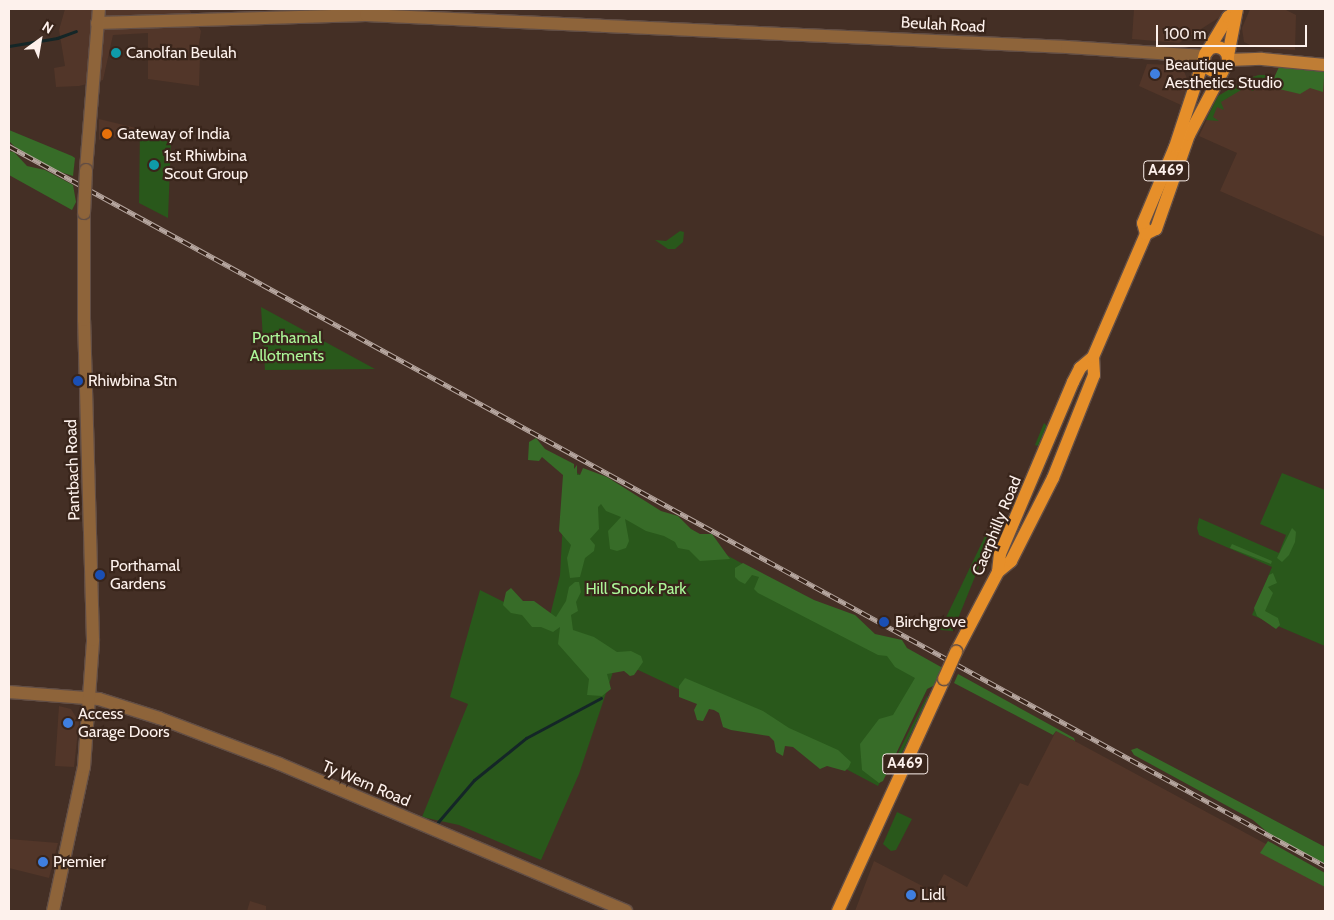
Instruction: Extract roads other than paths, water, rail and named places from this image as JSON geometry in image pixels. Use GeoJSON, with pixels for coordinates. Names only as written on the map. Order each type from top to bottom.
{"type":"FeatureCollection","features":[{"type":"Feature","properties":{"kind":"main road","name":"A469"},"geometry":{"type":"LineString","coordinates":[[1205,55],[1228,17],[1236,11]]}},
{"type":"Feature","properties":{"kind":"main road","name":"A469"},"geometry":{"type":"LineString","coordinates":[[1227,62],[1236,11]]}},
{"type":"Feature","properties":{"kind":"main road"},"geometry":{"type":"LineString","coordinates":[[1227,62],[1220,48],[1205,55],[1213,70],[1227,62],[1262,59],[1270,62],[1325,65]]}},
{"type":"Feature","properties":{"kind":"main road","name":"Caerphilly Road"},"geometry":{"type":"LineString","coordinates":[[838,911],[956,652],[998,572],[1000,554],[1066,398],[1080,368],[1093,356],[1146,234],[1144,223],[1175,147],[1205,55]]}},
{"type":"Feature","properties":{"kind":"main road","name":"Caerphilly Road"},"geometry":{"type":"LineString","coordinates":[[1146,234],[1156,228],[1194,123],[1227,62]]}},
{"type":"Feature","properties":{"kind":"main road"},"geometry":{"type":"LineString","coordinates":[[998,572],[1015,553],[1053,478],[1094,375],[1093,356]]}},
{"type":"Feature","properties":{"kind":"street","name":"Pantbach Road"},"geometry":{"type":"LineString","coordinates":[[53,911],[82,780],[90,698],[94,598],[84,328],[84,213],[99,9]]}},
{"type":"Feature","properties":{"kind":"street","name":"Beulah Road"},"geometry":{"type":"LineString","coordinates":[[97,23],[358,15],[1205,55]]}},
{"type":"Feature","properties":{"kind":"street","name":"Ty Wern Road"},"geometry":{"type":"LineString","coordinates":[[9,692],[90,698],[151,716],[280,764],[626,911]]}},
{"type":"Feature","properties":{"kind":"waterway"},"geometry":{"type":"LineString","coordinates":[[9,46],[57,38],[76,31]]}},
{"type":"Feature","properties":{"kind":"waterway"},"geometry":{"type":"LineString","coordinates":[[438,822],[474,780],[526,738],[601,698]]}},
{"type":"Feature","properties":{"kind":"railway"},"geometry":{"type":"LineString","coordinates":[[9,146],[1325,866]]}},
{"type":"Feature","properties":{"kind":"place","name":"Canolfan Beulah"},"geometry":{"type":"Point","coordinates":[116,53]}},
{"type":"Feature","properties":{"kind":"place","name":"Beautique Aesthetics Studio"},"geometry":{"type":"Point","coordinates":[1155,74]}},
{"type":"Feature","properties":{"kind":"place","name":"Gateway of India"},"geometry":{"type":"Point","coordinates":[107,134]}},
{"type":"Feature","properties":{"kind":"place","name":"1st Rhiwbina Scout Group"},"geometry":{"type":"Point","coordinates":[154,165]}},
{"type":"Feature","properties":{"kind":"place","name":"Rhiwbina Stn"},"geometry":{"type":"Point","coordinates":[78,381]}},
{"type":"Feature","properties":{"kind":"place","name":"Porthamal Gardens"},"geometry":{"type":"Point","coordinates":[100,575]}},
{"type":"Feature","properties":{"kind":"place","name":"Birchgrove"},"geometry":{"type":"Point","coordinates":[884,622]}},
{"type":"Feature","properties":{"kind":"place","name":"Access Garage Doors"},"geometry":{"type":"Point","coordinates":[68,723]}},
{"type":"Feature","properties":{"kind":"place","name":"Premier"},"geometry":{"type":"Point","coordinates":[43,862]}},
{"type":"Feature","properties":{"kind":"place","name":"Lidl"},"geometry":{"type":"Point","coordinates":[911,895]}},
{"type":"Feature","properties":{"kind":"park label","name":"Porthamal Allotments"},"geometry":{"type":"Point","coordinates":[287,347]}},
{"type":"Feature","properties":{"kind":"park label","name":"Hill Snook Park"},"geometry":{"type":"Point","coordinates":[636,589]}}]}
